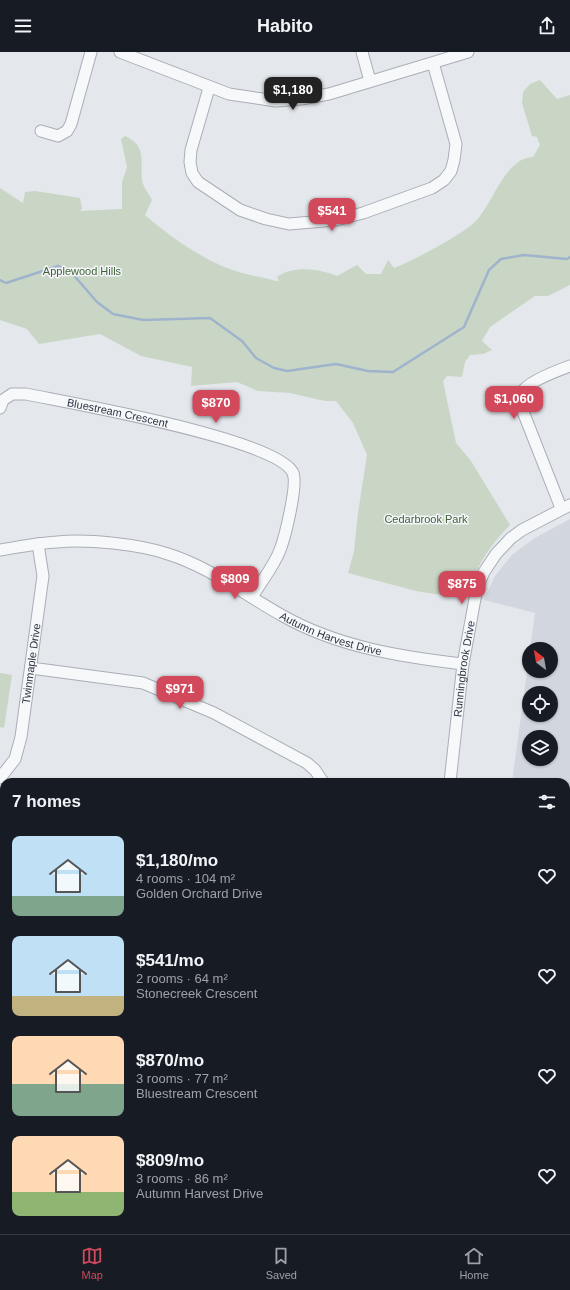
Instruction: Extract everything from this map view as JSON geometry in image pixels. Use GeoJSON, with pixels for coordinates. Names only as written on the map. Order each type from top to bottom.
{"type":"FeatureCollection","features":[{"type":"Feature","properties":{"kind":"street"},"geometry":{"type":"LineString","coordinates":[[41,131],[58,136],[67,131],[71,124],[91,52]]}},
{"type":"Feature","properties":{"kind":"street"},"geometry":{"type":"LineString","coordinates":[[120,52],[209,88],[236,96],[276,101],[301,99],[329,94],[468,52]]}},
{"type":"Feature","properties":{"kind":"street"},"geometry":{"type":"LineString","coordinates":[[362,52],[370,81]]}},
{"type":"Feature","properties":{"kind":"street"},"geometry":{"type":"LineString","coordinates":[[209,88],[190,162],[192,173],[198,182],[240,210],[266,219],[290,224],[336,220],[363,213],[432,188],[444,180],[451,171],[456,144],[433,63]]}},
{"type":"Feature","properties":{"kind":"street"},"geometry":{"type":"LineString","coordinates":[[566,506],[522,409],[520,397],[523,390],[530,384],[570,366]]}},
{"type":"Feature","properties":{"kind":"street","name":"Bluestream Crescent"},"geometry":{"type":"LineString","coordinates":[[0,408],[3,400],[12,394],[26,394],[179,425],[238,443],[286,464],[293,473],[294,483],[287,526],[280,551],[252,597]]}},
{"type":"Feature","properties":{"kind":"street","name":"Runningbrook Drive"},"geometry":{"type":"LineString","coordinates":[[450,778],[463,664],[477,588],[484,572],[496,554],[511,538],[522,530],[566,506]]}},
{"type":"Feature","properties":{"kind":"street","name":"Autumn Harvest Drive"},"geometry":{"type":"LineString","coordinates":[[0,550],[58,542],[84,542],[122,545],[168,554],[198,566],[283,616],[347,642],[404,657],[463,664]]}},
{"type":"Feature","properties":{"kind":"street","name":"Twinmaple Drive"},"geometry":{"type":"LineString","coordinates":[[0,778],[12,765],[17,754],[31,668],[43,576],[38,544]]}},
{"type":"Feature","properties":{"kind":"street"},"geometry":{"type":"LineString","coordinates":[[31,668],[144,683],[174,694],[214,713],[307,763],[315,770],[320,778]]}},
{"type":"Feature","properties":{"kind":"shaded area"},"geometry":{"type":"Polygon","coordinates":[[[570,519],[570,778],[513,778],[522,708],[522,722],[558,722],[558,686],[525,686],[526,678],[558,678],[558,642],[531,642],[535,613],[484,600],[495,576],[512,555],[533,539],[570,519]]]}},
{"type":"Feature","properties":{"kind":"green space","name":"Applewood Hills"},"geometry":{"type":"Polygon","coordinates":[[[540,80],[557,99],[570,95],[570,285],[548,296],[535,296],[490,327],[482,341],[492,350],[483,354],[470,355],[465,362],[462,377],[447,376],[443,381],[456,443],[471,461],[510,525],[502,533],[483,559],[466,599],[416,591],[348,573],[354,551],[367,455],[353,423],[336,401],[325,401],[290,393],[258,391],[237,382],[191,386],[192,367],[141,356],[100,334],[39,344],[27,329],[0,320],[0,188],[23,203],[25,192],[35,191],[80,198],[82,208],[80,211],[122,209],[122,182],[127,167],[121,139],[125,136],[137,144],[140,149],[142,160],[142,180],[152,200],[145,215],[172,237],[202,256],[229,269],[276,281],[279,281],[277,277],[283,273],[307,269],[337,276],[357,265],[366,274],[381,274],[388,260],[394,268],[424,254],[467,229],[481,215],[500,184],[514,165],[523,159],[533,157],[540,145],[537,137],[532,136],[522,103],[523,92],[530,84],[540,80]]]}},
{"type":"Feature","properties":{"kind":"green space"},"geometry":{"type":"Polygon","coordinates":[[[0,673],[12,675],[4,728],[0,727],[0,673]]]}},
{"type":"Feature","properties":{"kind":"waterway"},"geometry":{"type":"LineString","coordinates":[[0,280],[6,283],[58,266],[71,272],[97,302],[113,314],[143,320],[210,318],[242,341],[256,358],[274,368],[287,371],[336,364],[368,371],[393,372],[464,327],[489,270],[501,259],[524,255],[567,259],[570,257]]}},
{"type":"Feature","properties":{"kind":"park label","name":"Cedarbrook Park"},"geometry":{"type":"Point","coordinates":[426,519]}}]}
